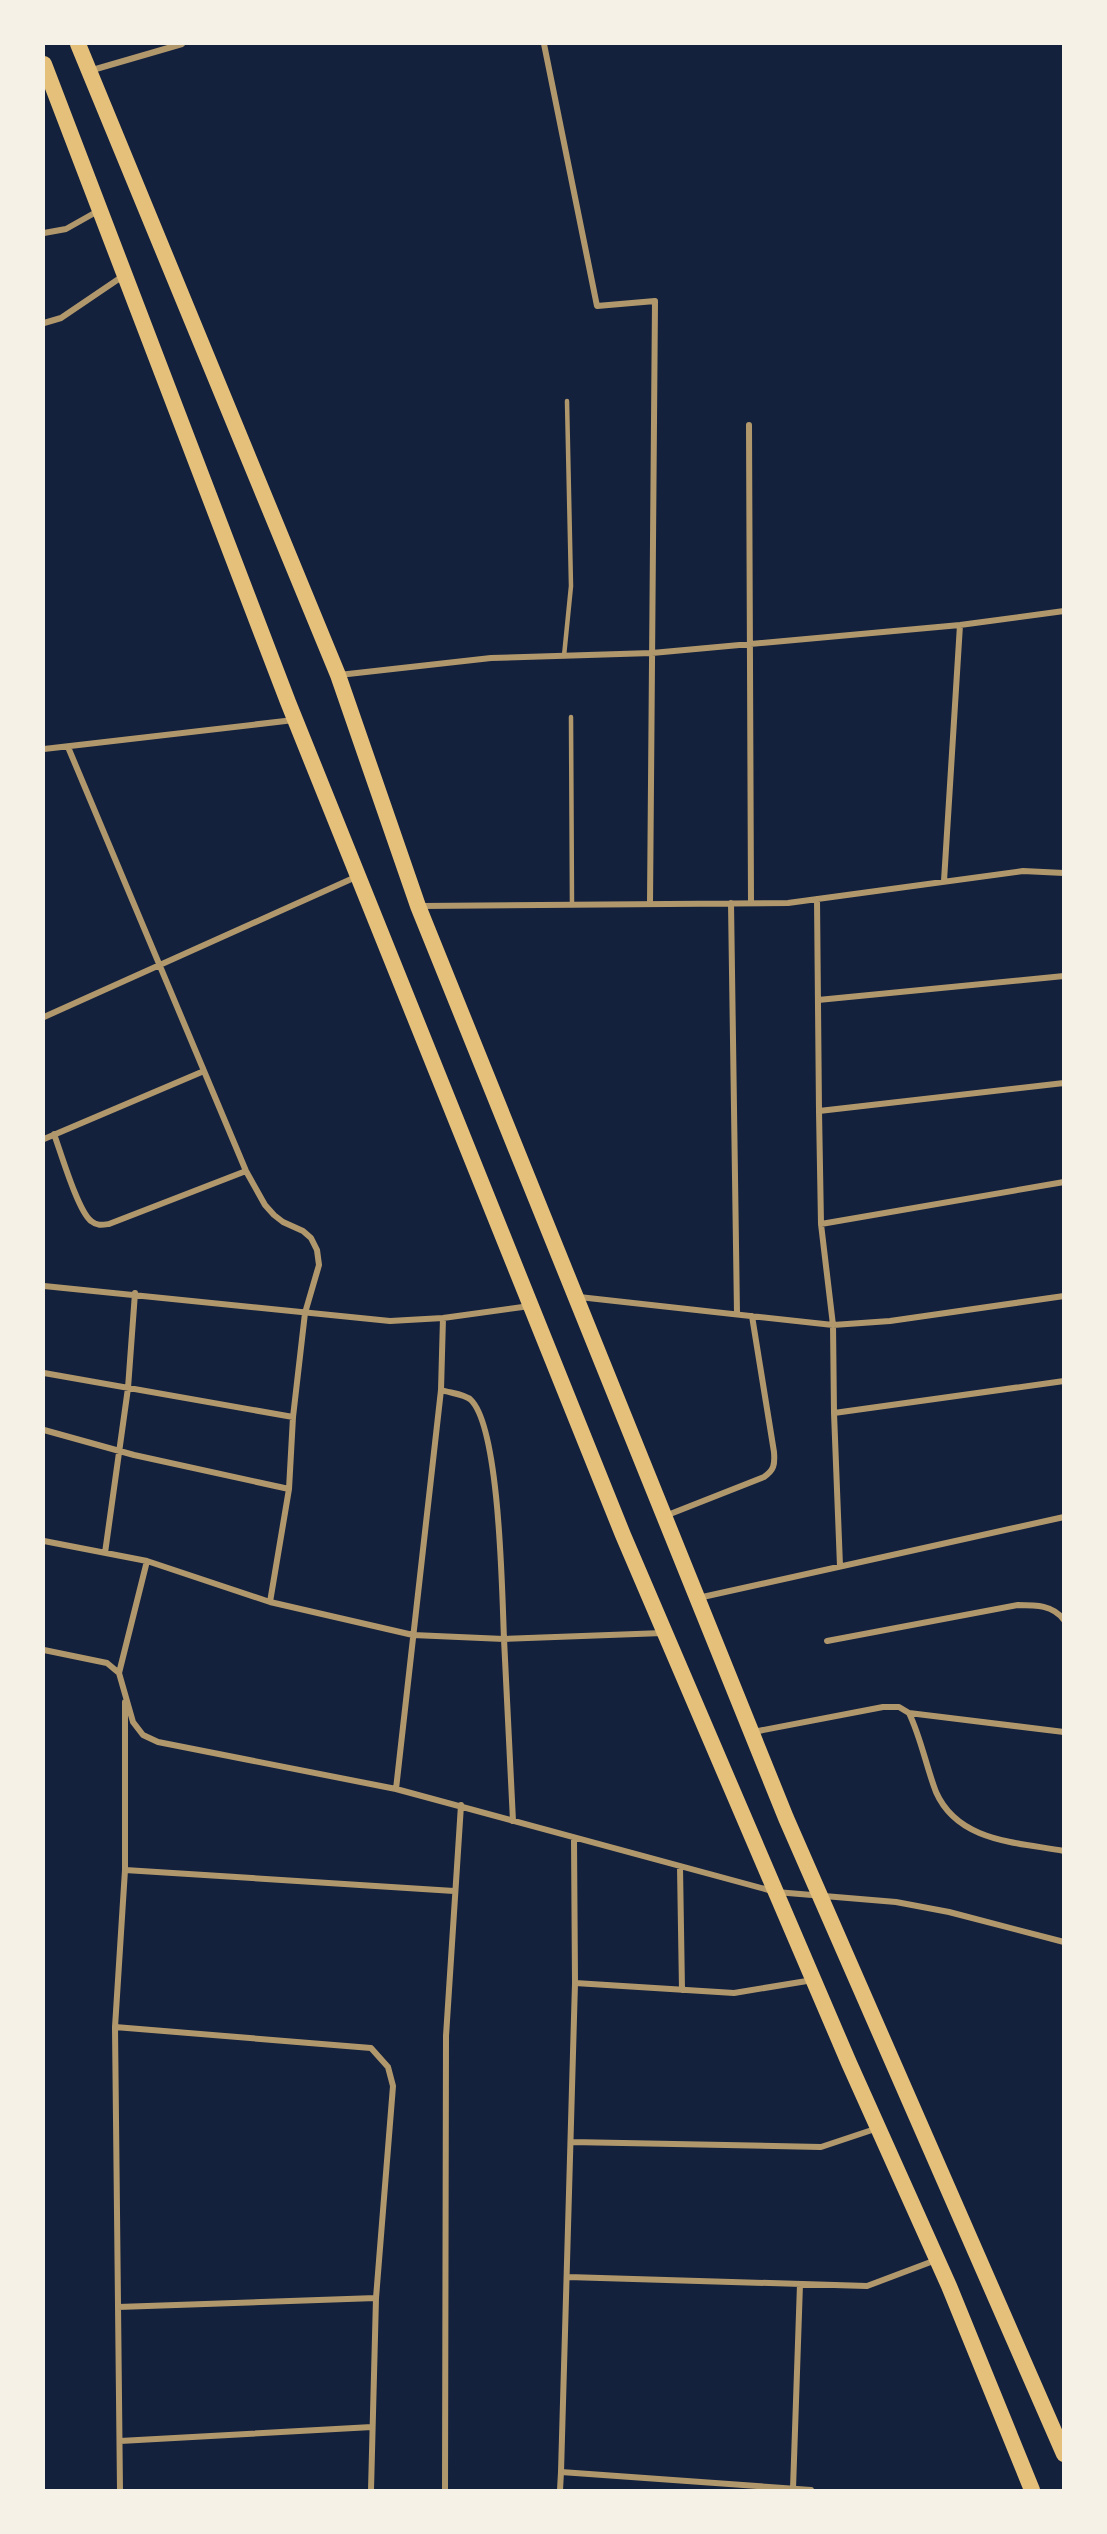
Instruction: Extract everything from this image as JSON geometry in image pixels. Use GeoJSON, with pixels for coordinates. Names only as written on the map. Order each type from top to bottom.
{"type":"FeatureCollection","features":[{"type":"Feature","properties":{"kind":"highway"},"geometry":{"type":"LineString","coordinates":[[78,44],[338,675],[418,906],[752,1732],[820,1895],[1064,2454]]}},
{"type":"Feature","properties":{"kind":"highway"},"geometry":{"type":"LineString","coordinates":[[44,64],[295,720],[531,1306],[665,1633],[813,1980],[937,2259],[1032,2490]]}},
{"type":"Feature","properties":{"kind":"street"},"geometry":{"type":"LineString","coordinates":[[88,71],[182,44]]}},
{"type":"Feature","properties":{"kind":"street"},"geometry":{"type":"LineString","coordinates":[[544,44],[597,306],[655,301],[650,904]]}},
{"type":"Feature","properties":{"kind":"street"},"geometry":{"type":"LineString","coordinates":[[44,232],[66,229],[99,211]]}},
{"type":"Feature","properties":{"kind":"street"},"geometry":{"type":"LineString","coordinates":[[44,323],[61,318],[124,276]]}},
{"type":"Feature","properties":{"kind":"street"},"geometry":{"type":"LineString","coordinates":[[749,425],[751,903]]}},
{"type":"Feature","properties":{"kind":"street"},"geometry":{"type":"LineString","coordinates":[[338,675],[491,658],[652,653],[960,625],[1064,611]]}},
{"type":"Feature","properties":{"kind":"street"},"geometry":{"type":"LineString","coordinates":[[944,881],[960,625]]}},
{"type":"Feature","properties":{"kind":"street"},"geometry":{"type":"LineString","coordinates":[[44,749],[295,720]]}},
{"type":"Feature","properties":{"kind":"street"},"geometry":{"type":"LineString","coordinates":[[68,747],[246,1171],[274,1215],[303,1231],[311,1238],[317,1251],[319,1265],[305,1313],[292,1417],[289,1489],[270,1602]]}},
{"type":"Feature","properties":{"kind":"street"},"geometry":{"type":"LineString","coordinates":[[418,906],[788,903],[1023,871],[1064,873]]}},
{"type":"Feature","properties":{"kind":"street"},"geometry":{"type":"LineString","coordinates":[[44,1017],[358,876]]}},
{"type":"Feature","properties":{"kind":"street"},"geometry":{"type":"LineString","coordinates":[[817,899],[821,1224],[833,1325],[840,1566]]}},
{"type":"Feature","properties":{"kind":"street"},"geometry":{"type":"LineString","coordinates":[[731,903],[737,1314]]}},
{"type":"Feature","properties":{"kind":"street"},"geometry":{"type":"LineString","coordinates":[[818,1000],[1064,976]]}},
{"type":"Feature","properties":{"kind":"street"},"geometry":{"type":"LineString","coordinates":[[44,1138],[204,1071]]}},
{"type":"Feature","properties":{"kind":"street"},"geometry":{"type":"LineString","coordinates":[[819,1111],[1064,1083]]}},
{"type":"Feature","properties":{"kind":"street"},"geometry":{"type":"LineString","coordinates":[[54,1134],[82,1208],[89,1220],[97,1225],[109,1224],[246,1171]]}},
{"type":"Feature","properties":{"kind":"street"},"geometry":{"type":"LineString","coordinates":[[821,1224],[1064,1182]]}},
{"type":"Feature","properties":{"kind":"street"},"geometry":{"type":"LineString","coordinates":[[44,1286],[135,1293],[390,1321],[442,1318],[531,1306]]}},
{"type":"Feature","properties":{"kind":"street"},"geometry":{"type":"LineString","coordinates":[[105,1553],[128,1388],[135,1293]]}},
{"type":"Feature","properties":{"kind":"street"},"geometry":{"type":"LineString","coordinates":[[576,1297],[833,1325],[890,1321],[1064,1296]]}},
{"type":"Feature","properties":{"kind":"street"},"geometry":{"type":"LineString","coordinates":[[665,1516],[764,1478],[775,1466],[752,1316]]}},
{"type":"Feature","properties":{"kind":"street"},"geometry":{"type":"LineString","coordinates":[[396,1789],[441,1390],[442,1318]]}},
{"type":"Feature","properties":{"kind":"street"},"geometry":{"type":"LineString","coordinates":[[44,1373],[292,1417]]}},
{"type":"Feature","properties":{"kind":"street"},"geometry":{"type":"LineString","coordinates":[[834,1413],[1064,1381]]}},
{"type":"Feature","properties":{"kind":"street"},"geometry":{"type":"LineString","coordinates":[[441,1390],[470,1398],[479,1410],[486,1430],[498,1526],[513,1821]]}},
{"type":"Feature","properties":{"kind":"street"},"geometry":{"type":"LineString","coordinates":[[44,1430],[120,1451],[289,1489]]}},
{"type":"Feature","properties":{"kind":"street"},"geometry":{"type":"LineString","coordinates":[[698,1598],[1064,1517]]}},
{"type":"Feature","properties":{"kind":"street"},"geometry":{"type":"LineString","coordinates":[[44,1540],[147,1561],[270,1602],[413,1635],[504,1639],[665,1633]]}},
{"type":"Feature","properties":{"kind":"street"},"geometry":{"type":"LineString","coordinates":[[118,1673],[147,1561]]}},
{"type":"Feature","properties":{"kind":"street"},"geometry":{"type":"LineString","coordinates":[[827,1641],[1018,1605],[1041,1606],[1058,1613],[1064,1620]]}},
{"type":"Feature","properties":{"kind":"street"},"geometry":{"type":"LineString","coordinates":[[44,1650],[107,1663],[118,1673],[133,1722],[142,1735],[158,1742],[396,1789],[776,1892],[896,1902],[949,1912],[1064,1942]]}},
{"type":"Feature","properties":{"kind":"street"},"geometry":{"type":"LineString","coordinates":[[120,2490],[115,2027],[125,1870],[125,1694]]}},
{"type":"Feature","properties":{"kind":"street"},"geometry":{"type":"LineString","coordinates":[[752,1732],[883,1707],[899,1707],[909,1713],[1064,1732]]}},
{"type":"Feature","properties":{"kind":"street"},"geometry":{"type":"LineString","coordinates":[[909,1713],[937,1792],[949,1815],[963,1826],[987,1836],[1064,1851]]}},
{"type":"Feature","properties":{"kind":"street"},"geometry":{"type":"LineString","coordinates":[[445,2490],[446,2036],[461,1805]]}},
{"type":"Feature","properties":{"kind":"street"},"geometry":{"type":"LineString","coordinates":[[560,2490],[575,1983],[574,1839]]}},
{"type":"Feature","properties":{"kind":"street"},"geometry":{"type":"LineString","coordinates":[[680,1867],[681,1990]]}},
{"type":"Feature","properties":{"kind":"street"},"geometry":{"type":"LineString","coordinates":[[125,1870],[454,1891]]}},
{"type":"Feature","properties":{"kind":"street"},"geometry":{"type":"LineString","coordinates":[[575,1983],[734,1993],[813,1980]]}},
{"type":"Feature","properties":{"kind":"street"},"geometry":{"type":"LineString","coordinates":[[115,2027],[371,2048],[388,2067],[393,2086],[376,2298],[370,2490]]}},
{"type":"Feature","properties":{"kind":"street"},"geometry":{"type":"LineString","coordinates":[[571,2142],[821,2147],[878,2128]]}},
{"type":"Feature","properties":{"kind":"street"},"geometry":{"type":"LineString","coordinates":[[568,2277],[867,2286],[937,2259]]}},
{"type":"Feature","properties":{"kind":"street"},"geometry":{"type":"LineString","coordinates":[[793,2489],[800,2284]]}},
{"type":"Feature","properties":{"kind":"street"},"geometry":{"type":"LineString","coordinates":[[118,2307],[376,2298]]}},
{"type":"Feature","properties":{"kind":"street"},"geometry":{"type":"LineString","coordinates":[[120,2441],[372,2427]]}},
{"type":"Feature","properties":{"kind":"street"},"geometry":{"type":"LineString","coordinates":[[561,2472],[811,2490]]}},
{"type":"Feature","properties":{"kind":"lane"},"geometry":{"type":"LineString","coordinates":[[564,656],[571,586],[567,401]]}},
{"type":"Feature","properties":{"kind":"lane"},"geometry":{"type":"LineString","coordinates":[[571,717],[572,904]]}}]}
